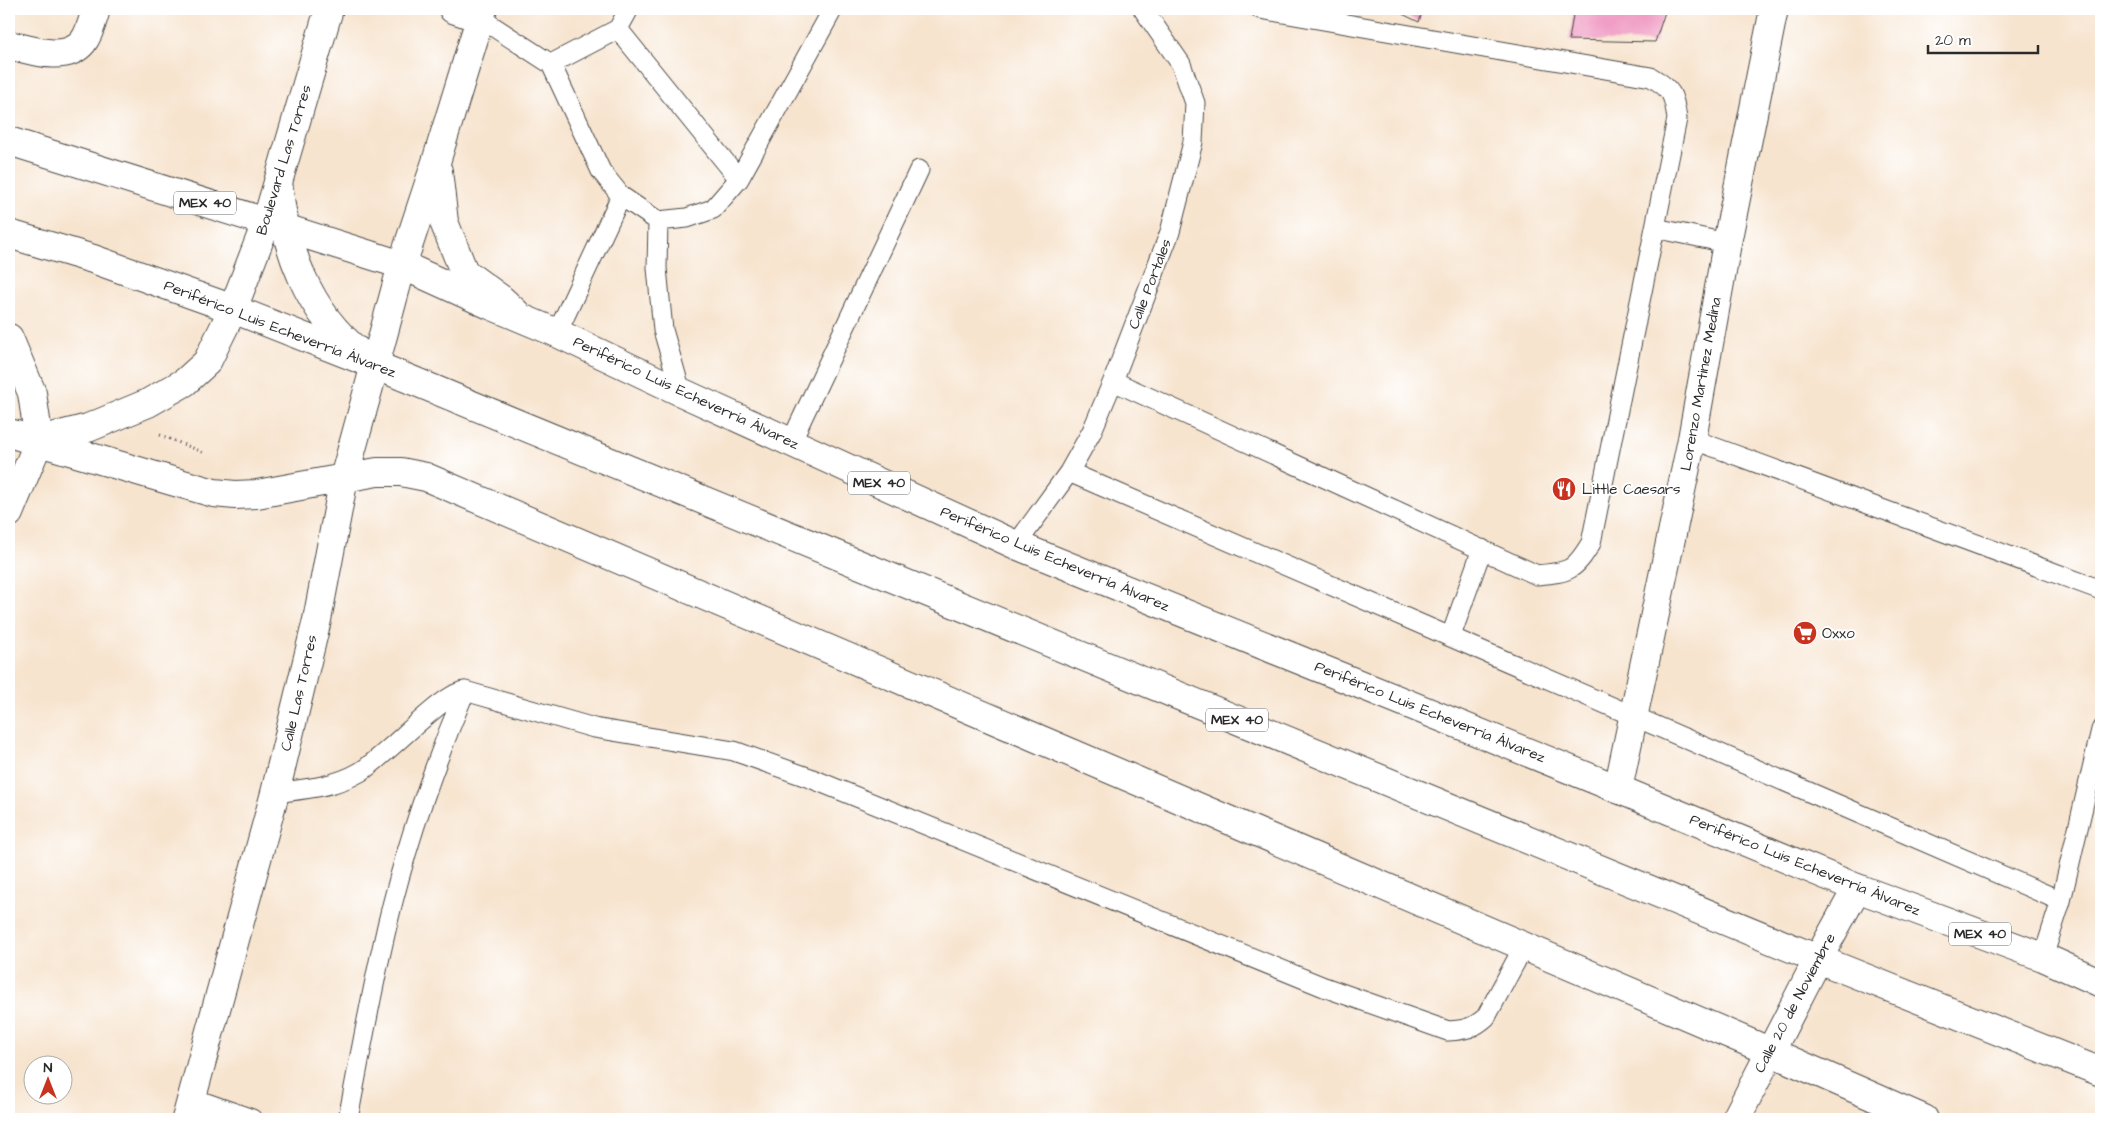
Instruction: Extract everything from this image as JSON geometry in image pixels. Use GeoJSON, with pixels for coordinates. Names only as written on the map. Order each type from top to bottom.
{"type":"FeatureCollection","features":[{"type":"Feature","properties":{"kind":"main road"},"geometry":{"type":"LineString","coordinates":[[9,45],[57,53],[71,52],[83,42],[92,25],[96,9]]}},
{"type":"Feature","properties":{"kind":"main road","name":"Boulevard Las Torres"},"geometry":{"type":"LineString","coordinates":[[233,309],[275,225],[278,182],[329,9]]}},
{"type":"Feature","properties":{"kind":"main road"},"geometry":{"type":"LineString","coordinates":[[402,265],[436,162],[481,14],[453,9]]}},
{"type":"Feature","properties":{"kind":"main road","name":"Lorenzo Martinez Medina"},"geometry":{"type":"LineString","coordinates":[[1618,789],[1692,439],[1726,243],[1774,9]]}},
{"type":"Feature","properties":{"kind":"main road","name":"Periférico Luis Echeverría Álvarez"},"geometry":{"type":"LineString","coordinates":[[9,141],[402,265],[557,333],[681,392],[1016,545],[1857,888],[2042,957],[2101,983]]}},
{"type":"Feature","properties":{"kind":"main road"},"geometry":{"type":"LineString","coordinates":[[436,162],[444,222],[464,272],[502,299],[522,319]]}},
{"type":"Feature","properties":{"kind":"main road"},"geometry":{"type":"LineString","coordinates":[[275,225],[313,299],[338,334],[375,365]]}},
{"type":"Feature","properties":{"kind":"main road","name":"Periférico Luis Echeverría Álvarez"},"geometry":{"type":"LineString","coordinates":[[9,234],[93,259],[233,309],[375,365],[1818,959],[2101,1072]]}},
{"type":"Feature","properties":{"kind":"main road","name":"Calle Las Torres"},"geometry":{"type":"LineString","coordinates":[[189,1109],[275,794],[316,620],[344,478],[402,265]]}},
{"type":"Feature","properties":{"kind":"main road"},"geometry":{"type":"LineString","coordinates":[[39,440],[88,428],[148,403],[186,382],[207,362],[233,309]]}},
{"type":"Feature","properties":{"kind":"main road"},"geometry":{"type":"LineString","coordinates":[[9,338],[32,394],[39,440],[9,513]]}},
{"type":"Feature","properties":{"kind":"main road"},"geometry":{"type":"LineString","coordinates":[[9,432],[172,481],[221,493],[256,494],[377,472],[401,472],[426,477],[1924,1119]]}},
{"type":"Feature","properties":{"kind":"main road","name":"Calle 20 de Noviembre"},"geometry":{"type":"LineString","coordinates":[[1736,1119],[1769,1051],[1857,888]]}},
{"type":"Feature","properties":{"kind":"lane"},"geometry":{"type":"LineString","coordinates":[[551,64],[618,30],[629,9]]}},
{"type":"Feature","properties":{"kind":"lane"},"geometry":{"type":"LineString","coordinates":[[481,14],[551,64],[601,171],[621,196],[658,221],[688,218],[713,209],[739,179],[833,9]]}},
{"type":"Feature","properties":{"kind":"lane","name":"Calle Portales"},"geometry":{"type":"LineString","coordinates":[[1016,545],[1069,472],[1092,431],[1114,381],[1170,232],[1193,142],[1194,103],[1181,64],[1143,9]]}},
{"type":"Feature","properties":{"kind":"lane"},"geometry":{"type":"LineString","coordinates":[[1114,381],[1537,574],[1562,573],[1579,563],[1591,543],[1677,119],[1675,102],[1667,86],[1651,77],[1260,9]]}},
{"type":"Feature","properties":{"kind":"lane"},"geometry":{"type":"LineString","coordinates":[[618,30],[739,179]]}},
{"type":"Feature","properties":{"kind":"lane"},"geometry":{"type":"LineString","coordinates":[[791,442],[919,170]]}},
{"type":"Feature","properties":{"kind":"lane"},"geometry":{"type":"LineString","coordinates":[[557,333],[621,196]]}},
{"type":"Feature","properties":{"kind":"lane"},"geometry":{"type":"LineString","coordinates":[[658,221],[657,268],[662,330],[681,392]]}},
{"type":"Feature","properties":{"kind":"lane"},"geometry":{"type":"LineString","coordinates":[[1655,228],[1726,243]]}},
{"type":"Feature","properties":{"kind":"lane"},"geometry":{"type":"LineString","coordinates":[[1692,439],[2101,590]]}},
{"type":"Feature","properties":{"kind":"lane"},"geometry":{"type":"LineString","coordinates":[[1069,472],[2061,900]]}},
{"type":"Feature","properties":{"kind":"lane"},"geometry":{"type":"LineString","coordinates":[[1450,636],[1482,549]]}},
{"type":"Feature","properties":{"kind":"lane"},"geometry":{"type":"LineString","coordinates":[[275,794],[328,786],[360,772],[398,743],[455,692],[465,691],[594,728],[734,751],[819,782],[1324,987],[1448,1031],[1465,1030],[1476,1026],[1486,1017],[1524,946]]}},
{"type":"Feature","properties":{"kind":"lane"},"geometry":{"type":"LineString","coordinates":[[348,1119],[382,946],[410,839],[440,750],[465,691]]}},
{"type":"Feature","properties":{"kind":"lane"},"geometry":{"type":"LineString","coordinates":[[2042,957],[2061,900],[2101,730]]}},
{"type":"Feature","properties":{"kind":"lane"},"geometry":{"type":"LineString","coordinates":[[189,1109],[252,1119]]}},
{"type":"Feature","properties":{"kind":"building"},"geometry":{"type":"Polygon","coordinates":[[[1392,9],[1423,9],[1419,22],[1392,9]]]}},
{"type":"Feature","properties":{"kind":"building"},"geometry":{"type":"Polygon","coordinates":[[[1574,9],[1666,9],[1655,42],[1569,40],[1574,9]]]}},
{"type":"Feature","properties":{"kind":"place","name":"Little Caesars"},"geometry":{"type":"Point","coordinates":[1564,489]}},
{"type":"Feature","properties":{"kind":"place","name":"Oxxo"},"geometry":{"type":"Point","coordinates":[1805,633]}}]}
